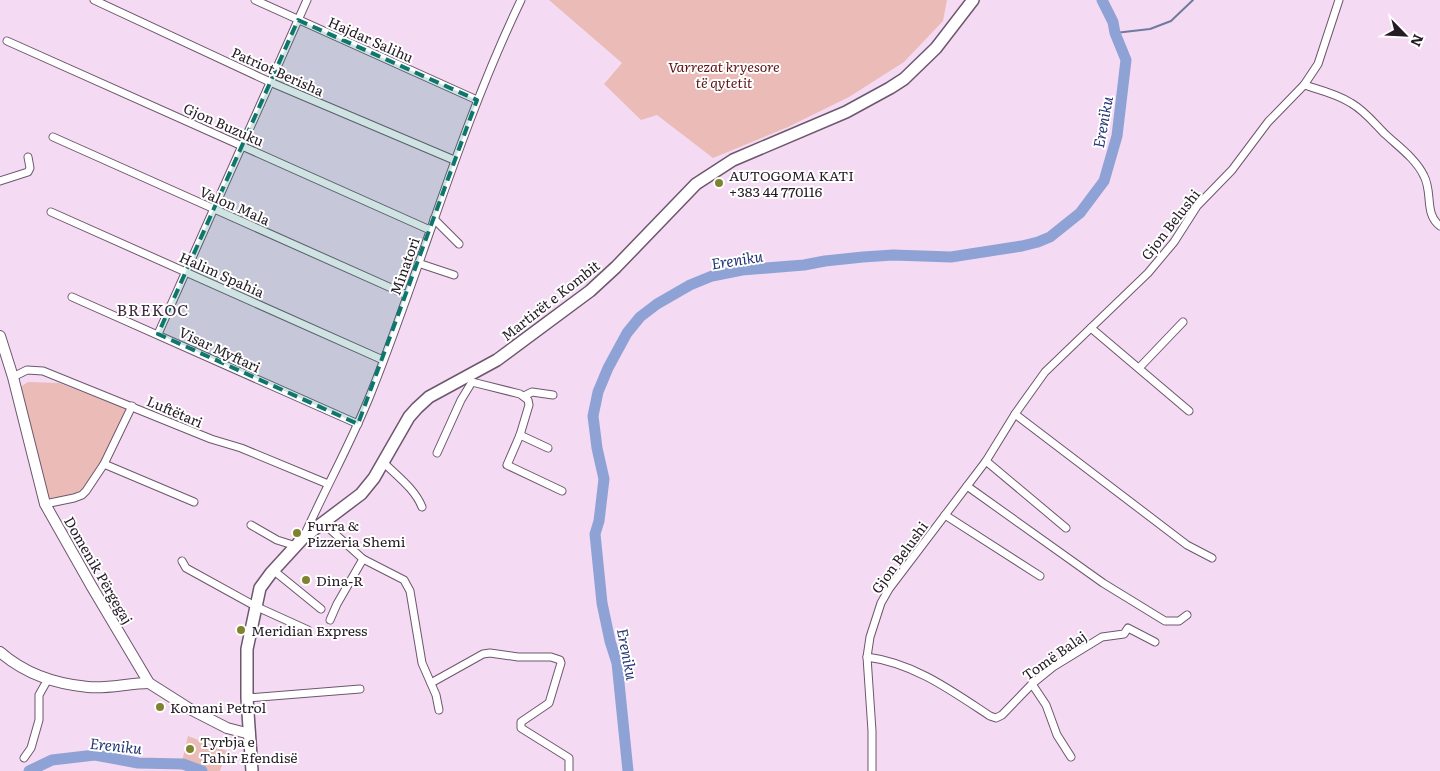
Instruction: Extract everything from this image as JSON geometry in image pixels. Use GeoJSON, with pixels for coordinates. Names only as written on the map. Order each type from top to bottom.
{"type":"FeatureCollection","features":[{"type":"Feature","properties":{"kind":"main road","name":"Martirët e Kombit"},"geometry":{"type":"LineString","coordinates":[[252,771],[246,698],[247,649],[260,588],[273,570],[304,537],[361,494],[374,478],[409,417],[417,408],[429,397],[469,379],[590,291],[616,267],[696,184],[733,160],[846,112],[904,79],[936,48],[973,0]]}},
{"type":"Feature","properties":{"kind":"main road","name":"Domenik Përgegaj"},"geometry":{"type":"LineString","coordinates":[[0,336],[3,357],[13,377],[45,504],[92,588],[149,683],[190,709],[220,725],[238,732],[250,734]]}},
{"type":"Feature","properties":{"kind":"main road"},"geometry":{"type":"LineString","coordinates":[[0,652],[11,662],[28,672],[48,679],[89,687],[149,683]]}},
{"type":"Feature","properties":{"kind":"street","name":"Patriot Berisha"},"geometry":{"type":"LineString","coordinates":[[94,0],[270,82],[454,160]]}},
{"type":"Feature","properties":{"kind":"street","name":"Hajdar Salihu"},"geometry":{"type":"LineString","coordinates":[[255,0],[477,100]]}},
{"type":"Feature","properties":{"kind":"street"},"geometry":{"type":"LineString","coordinates":[[158,334],[307,0]]}},
{"type":"Feature","properties":{"kind":"street","name":"Minatori"},"geometry":{"type":"LineString","coordinates":[[304,537],[358,424],[407,295],[477,100],[521,0]]}},
{"type":"Feature","properties":{"kind":"street","name":"Gjon Belushi"},"geometry":{"type":"LineString","coordinates":[[872,771],[872,731],[867,657],[872,630],[885,596],[986,461],[1015,414],[1045,372],[1148,273],[1174,242],[1197,206],[1232,170],[1268,122],[1304,86],[1318,64],[1339,0]]}},
{"type":"Feature","properties":{"kind":"street","name":"Gjon Buzuku"},"geometry":{"type":"LineString","coordinates":[[7,41],[430,230]]}},
{"type":"Feature","properties":{"kind":"street"},"geometry":{"type":"LineString","coordinates":[[1304,86],[1330,93],[1352,103],[1402,149],[1424,176],[1429,188],[1431,215],[1440,226]]}},
{"type":"Feature","properties":{"kind":"street","name":"Valon Mala"},"geometry":{"type":"LineString","coordinates":[[53,137],[407,295]]}},
{"type":"Feature","properties":{"kind":"street"},"geometry":{"type":"LineString","coordinates":[[0,181],[28,172],[30,168],[28,157]]}},
{"type":"Feature","properties":{"kind":"street","name":"Halim Spahia"},"geometry":{"type":"LineString","coordinates":[[51,212],[383,360]]}},
{"type":"Feature","properties":{"kind":"street"},"geometry":{"type":"LineString","coordinates":[[434,219],[458,244]]}},
{"type":"Feature","properties":{"kind":"street"},"geometry":{"type":"LineString","coordinates":[[418,263],[454,276]]}},
{"type":"Feature","properties":{"kind":"street","name":"Visar Myftari"},"geometry":{"type":"LineString","coordinates":[[72,297],[358,424]]}},
{"type":"Feature","properties":{"kind":"street"},"geometry":{"type":"LineString","coordinates":[[1139,368],[1183,322]]}},
{"type":"Feature","properties":{"kind":"street"},"geometry":{"type":"LineString","coordinates":[[1091,328],[1189,411]]}},
{"type":"Feature","properties":{"kind":"street","name":"Luftëtari"},"geometry":{"type":"LineString","coordinates":[[13,377],[27,370],[43,371],[328,484]]}},
{"type":"Feature","properties":{"kind":"street"},"geometry":{"type":"LineString","coordinates":[[437,452],[469,379],[524,396],[528,400],[528,405],[520,436],[507,465],[562,491]]}},
{"type":"Feature","properties":{"kind":"street"},"geometry":{"type":"LineString","coordinates":[[524,396],[532,392],[553,394]]}},
{"type":"Feature","properties":{"kind":"street"},"geometry":{"type":"LineString","coordinates":[[45,504],[68,500],[82,495],[104,464],[132,406]]}},
{"type":"Feature","properties":{"kind":"street"},"geometry":{"type":"LineString","coordinates":[[1015,414],[1187,545],[1212,558]]}},
{"type":"Feature","properties":{"kind":"street"},"geometry":{"type":"LineString","coordinates":[[520,436],[548,448]]}},
{"type":"Feature","properties":{"kind":"street"},"geometry":{"type":"LineString","coordinates":[[986,461],[1066,528]]}},
{"type":"Feature","properties":{"kind":"street"},"geometry":{"type":"LineString","coordinates":[[383,462],[418,498],[422,507]]}},
{"type":"Feature","properties":{"kind":"street"},"geometry":{"type":"LineString","coordinates":[[104,464],[194,502]]}},
{"type":"Feature","properties":{"kind":"street"},"geometry":{"type":"LineString","coordinates":[[967,486],[1103,583],[1165,622],[1179,621],[1187,615]]}},
{"type":"Feature","properties":{"kind":"street"},"geometry":{"type":"LineString","coordinates":[[945,515],[1040,576]]}},
{"type":"Feature","properties":{"kind":"street"},"geometry":{"type":"LineString","coordinates":[[323,523],[363,559],[404,580],[410,592],[422,663],[431,683],[439,710]]}},
{"type":"Feature","properties":{"kind":"street"},"geometry":{"type":"LineString","coordinates":[[251,525],[277,540],[296,546]]}},
{"type":"Feature","properties":{"kind":"street"},"geometry":{"type":"LineString","coordinates":[[330,620],[363,559]]}},
{"type":"Feature","properties":{"kind":"street"},"geometry":{"type":"LineString","coordinates":[[182,561],[186,568],[255,606],[308,630]]}},
{"type":"Feature","properties":{"kind":"street"},"geometry":{"type":"LineString","coordinates":[[273,570],[321,609]]}},
{"type":"Feature","properties":{"kind":"street","name":"Tomë Balaj"},"geometry":{"type":"LineString","coordinates":[[867,657],[911,669],[946,687],[996,718],[1002,715],[1032,684],[1053,668],[1102,637],[1124,634],[1128,628],[1155,642]]}},
{"type":"Feature","properties":{"kind":"street"},"geometry":{"type":"LineString","coordinates":[[431,683],[483,654],[490,653],[536,658],[551,657],[560,660],[561,662],[548,703],[521,722],[520,726],[569,758],[569,771]]}},
{"type":"Feature","properties":{"kind":"street"},"geometry":{"type":"LineString","coordinates":[[24,758],[31,748],[39,720],[39,695],[48,679]]}},
{"type":"Feature","properties":{"kind":"street"},"geometry":{"type":"LineString","coordinates":[[1032,684],[1046,705],[1057,735],[1071,757]]}},
{"type":"Feature","properties":{"kind":"street"},"geometry":{"type":"LineString","coordinates":[[246,698],[360,689]]}},
{"type":"Feature","properties":{"kind":"highlighted area"},"geometry":{"type":"Polygon","coordinates":[[[298,20],[477,100],[358,424],[158,334],[298,20]]]}},
{"type":"Feature","properties":{"kind":"green space","name":"Varrezat kryesore të qytetit"},"geometry":{"type":"Polygon","coordinates":[[[549,0],[947,0],[943,21],[904,62],[849,97],[788,127],[713,158],[657,115],[641,120],[604,84],[622,63],[549,0]]]}},
{"type":"Feature","properties":{"kind":"green space"},"geometry":{"type":"Polygon","coordinates":[[[28,382],[59,383],[126,409],[99,467],[92,478],[76,493],[63,497],[49,498],[20,387],[28,382]]]}},
{"type":"Feature","properties":{"kind":"green space"},"geometry":{"type":"Polygon","coordinates":[[[188,736],[227,751],[220,771],[207,771],[181,766],[188,736]]]}},
{"type":"Feature","properties":{"kind":"waterway","name":"Ereniku"},"geometry":{"type":"LineString","coordinates":[[628,771],[617,663],[602,603],[595,534],[599,521],[604,479],[597,448],[593,416],[598,392],[608,368],[627,333],[640,317],[657,304],[690,285],[712,276],[742,270],[804,265],[863,257],[893,255],[951,257],[1022,246],[1050,237],[1080,213],[1104,181],[1117,136],[1126,60],[1115,33],[1113,22],[1102,0]]}},
{"type":"Feature","properties":{"kind":"waterway"},"geometry":{"type":"LineString","coordinates":[[1115,33],[1150,29],[1171,21],[1193,0]]}},
{"type":"Feature","properties":{"kind":"waterway","name":"Ereniku"},"geometry":{"type":"LineString","coordinates":[[29,771],[52,760],[95,755],[138,763],[183,764],[202,771]]}},
{"type":"Feature","properties":{"kind":"place","name":"AUTOGOMA KATI +383 44 770116"},"geometry":{"type":"Point","coordinates":[719,183]}},
{"type":"Feature","properties":{"kind":"place","name":"Furra & Pizzeria Shemi"},"geometry":{"type":"Point","coordinates":[297,533]}},
{"type":"Feature","properties":{"kind":"place","name":"Dina-R"},"geometry":{"type":"Point","coordinates":[306,580]}},
{"type":"Feature","properties":{"kind":"place","name":"Meridian Express"},"geometry":{"type":"Point","coordinates":[241,630]}},
{"type":"Feature","properties":{"kind":"place","name":"Komani Petrol"},"geometry":{"type":"Point","coordinates":[160,707]}},
{"type":"Feature","properties":{"kind":"place","name":"Tyrbja e Tahir Efendisë"},"geometry":{"type":"Point","coordinates":[190,749]}},
{"type":"Feature","properties":{"kind":"district","name":"BREKOC"},"geometry":{"type":"Point","coordinates":[153,309]}}]}
